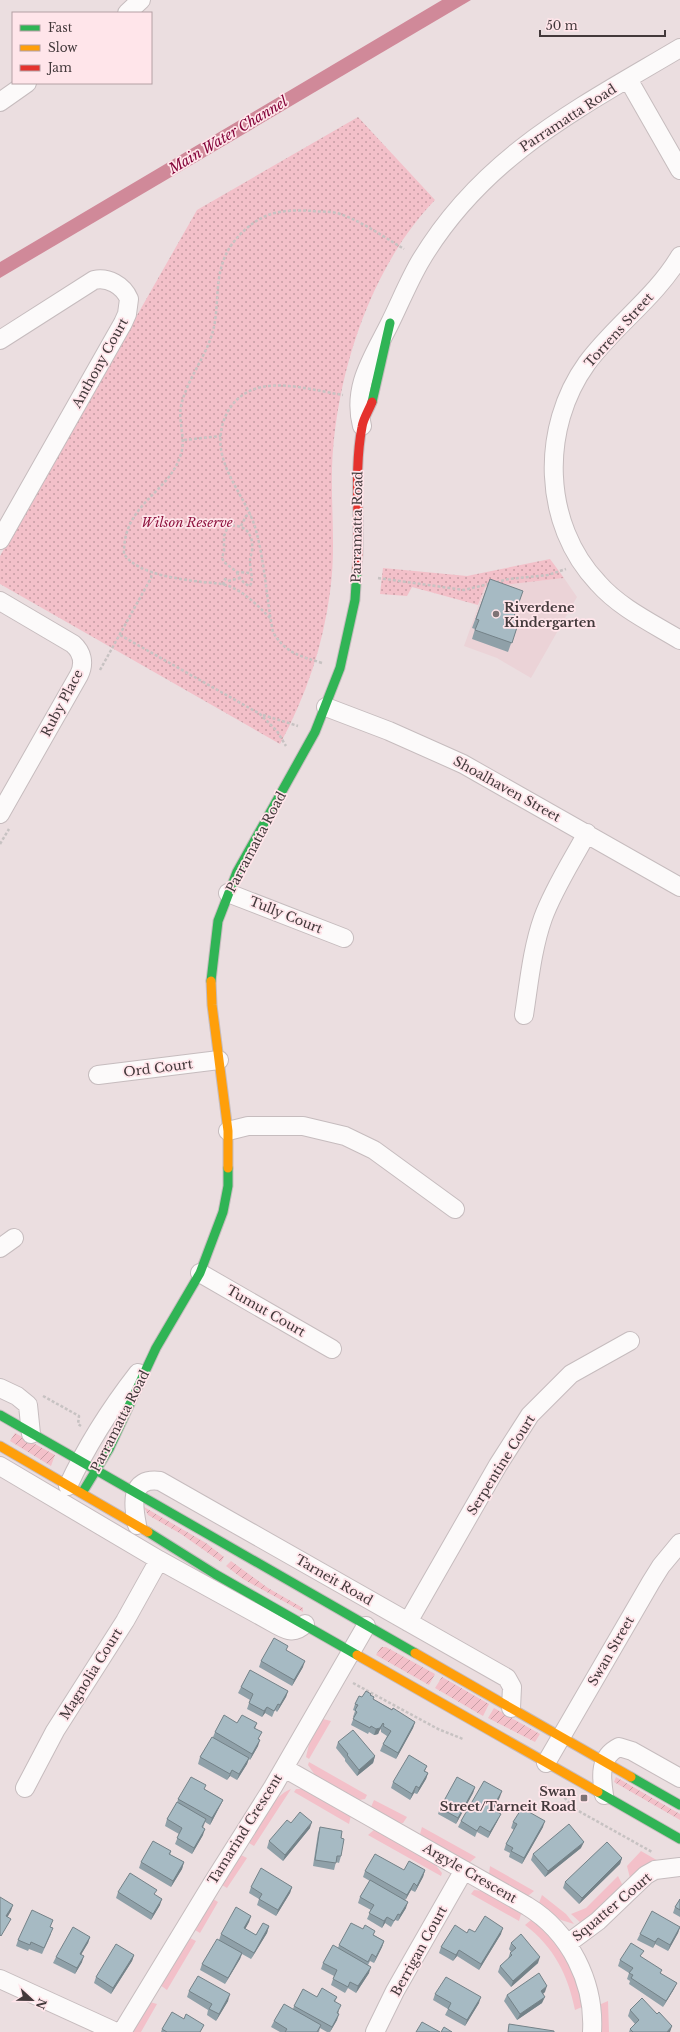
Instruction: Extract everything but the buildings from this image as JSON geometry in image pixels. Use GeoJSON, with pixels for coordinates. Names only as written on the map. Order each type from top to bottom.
{"type":"FeatureCollection","features":[{"type":"Feature","properties":{"kind":"main road","name":"Parramatta Road"},"geometry":{"type":"LineString","coordinates":[[75,1489],[96,1471],[109,1449],[156,1348],[200,1274],[212,1247],[223,1212],[228,1180],[228,1131],[211,980],[218,921],[228,893],[249,850],[315,732],[340,668],[355,600],[359,547],[357,472],[362,426],[370,407],[379,376],[390,322]]}},
{"type":"Feature","properties":{"kind":"main road","name":"Tarneit Road"},"geometry":{"type":"LineString","coordinates":[[0,1416],[136,1493],[318,1602],[366,1626],[680,1805]]}},
{"type":"Feature","properties":{"kind":"main road"},"geometry":{"type":"LineString","coordinates":[[0,1446],[30,1465],[137,1525],[215,1574],[307,1621],[352,1651],[680,1839]]}},
{"type":"Feature","properties":{"kind":"street"},"geometry":{"type":"LineString","coordinates":[[128,12],[141,0]]}},
{"type":"Feature","properties":{"kind":"street","name":"Parramatta Road"},"geometry":{"type":"LineString","coordinates":[[362,426],[359,415],[358,398],[366,369],[421,259],[449,221],[482,182],[521,147],[548,127],[680,48]]}},
{"type":"Feature","properties":{"kind":"street"},"geometry":{"type":"LineString","coordinates":[[628,79],[680,170]]}},
{"type":"Feature","properties":{"kind":"street"},"geometry":{"type":"LineString","coordinates":[[0,102],[26,84]]}},
{"type":"Feature","properties":{"kind":"street","name":"Torrens Street"},"geometry":{"type":"LineString","coordinates":[[678,635],[623,605],[597,583],[586,568],[567,538],[561,519],[554,484],[554,465],[557,429],[569,394],[577,378],[598,350],[658,286],[680,256]]}},
{"type":"Feature","properties":{"kind":"street","name":"Anthony Court"},"geometry":{"type":"LineString","coordinates":[[0,340],[94,280],[104,278],[110,280],[123,290],[129,299],[127,314],[123,323],[0,540]]}},
{"type":"Feature","properties":{"kind":"street","name":"Ruby Place"},"geometry":{"type":"LineString","coordinates":[[0,600],[73,644],[79,650],[83,663],[79,675],[0,814]]}},
{"type":"Feature","properties":{"kind":"street","name":"Shoalhaven Street"},"geometry":{"type":"LineString","coordinates":[[326,707],[389,731],[463,764],[680,887]]}},
{"type":"Feature","properties":{"kind":"street"},"geometry":{"type":"LineString","coordinates":[[524,1015],[537,937],[543,918],[554,892],[587,833]]}},
{"type":"Feature","properties":{"kind":"street","name":"Tully Court"},"geometry":{"type":"LineString","coordinates":[[228,893],[344,938]]}},
{"type":"Feature","properties":{"kind":"street","name":"Ord Court"},"geometry":{"type":"LineString","coordinates":[[98,1075],[219,1060]]}},
{"type":"Feature","properties":{"kind":"street"},"geometry":{"type":"LineString","coordinates":[[228,1131],[248,1126],[303,1126],[345,1136],[374,1150],[455,1209]]}},
{"type":"Feature","properties":{"kind":"street","name":"Tumut Court"},"geometry":{"type":"LineString","coordinates":[[200,1274],[332,1349]]}},
{"type":"Feature","properties":{"kind":"street","name":"Serpentine Court"},"geometry":{"type":"LineString","coordinates":[[408,1622],[498,1465],[530,1415],[571,1374],[630,1341]]}},
{"type":"Feature","properties":{"kind":"street","name":"Parramatta Road"},"geometry":{"type":"LineString","coordinates":[[75,1489],[79,1461],[93,1436],[108,1412],[156,1348]]}},
{"type":"Feature","properties":{"kind":"street"},"geometry":{"type":"LineString","coordinates":[[0,1388],[17,1396],[28,1405],[31,1434]]}},
{"type":"Feature","properties":{"kind":"street"},"geometry":{"type":"LineString","coordinates":[[0,1466],[159,1560],[289,1631],[296,1631],[307,1621]]}},
{"type":"Feature","properties":{"kind":"street","name":"Tarneit Road"},"geometry":{"type":"LineString","coordinates":[[136,1493],[140,1486],[146,1481],[160,1481],[507,1678],[512,1687],[512,1708]]}},
{"type":"Feature","properties":{"kind":"street"},"geometry":{"type":"LineString","coordinates":[[136,1493],[133,1505],[137,1525]]}},
{"type":"Feature","properties":{"kind":"street","name":"Swan Street"},"geometry":{"type":"LineString","coordinates":[[546,1763],[651,1582],[661,1566],[680,1543]]}},
{"type":"Feature","properties":{"kind":"street","name":"Magnolia Court"},"geometry":{"type":"LineString","coordinates":[[25,1788],[55,1731],[118,1632],[159,1560]]}},
{"type":"Feature","properties":{"kind":"street","name":"Tamarind Crescent"},"geometry":{"type":"LineString","coordinates":[[122,2032],[284,1768],[366,1626]]}},
{"type":"Feature","properties":{"kind":"street"},"geometry":{"type":"LineString","coordinates":[[604,1795],[602,1769],[604,1761],[612,1751],[619,1747],[625,1747],[680,1778]]}},
{"type":"Feature","properties":{"kind":"street","name":"Argyle Crescent"},"geometry":{"type":"LineString","coordinates":[[284,1768],[531,1908],[554,1928],[567,1944],[577,1960],[587,1985],[592,2015],[592,2032]]}},
{"type":"Feature","properties":{"kind":"street","name":"Squatter Court"},"geometry":{"type":"LineString","coordinates":[[567,1944],[598,1921],[646,1875],[655,1870],[678,1867]]}},
{"type":"Feature","properties":{"kind":"street","name":"Berrigan Court"},"geometry":{"type":"LineString","coordinates":[[375,2032],[395,1991],[464,1870]]}},
{"type":"Feature","properties":{"kind":"street"},"geometry":{"type":"LineString","coordinates":[[0,1978],[116,2032]]}},
{"type":"Feature","properties":{"kind":"path"},"geometry":{"type":"LineString","coordinates":[[270,618],[247,596],[238,590],[223,585],[190,581],[138,567],[129,561],[124,554],[126,533],[133,516],[174,468],[181,455],[184,440],[180,416],[183,399],[213,332],[217,313],[222,262],[229,247],[241,234],[255,223],[271,214],[303,211],[332,212],[350,219],[404,249]]}},
{"type":"Feature","properties":{"kind":"path"},"geometry":{"type":"LineString","coordinates":[[340,668],[286,649],[279,642],[273,632],[260,547],[251,514],[222,457],[221,436],[223,419],[231,405],[243,396],[261,387],[295,388],[358,398]]}},
{"type":"Feature","properties":{"kind":"path"},"geometry":{"type":"LineString","coordinates":[[184,440],[221,436]]}},
{"type":"Feature","properties":{"kind":"path"},"geometry":{"type":"LineString","coordinates":[[241,526],[246,516],[251,514]]}},
{"type":"Feature","properties":{"kind":"path"},"geometry":{"type":"LineString","coordinates":[[228,526],[241,526],[247,530],[252,545],[250,573],[252,577],[250,586],[245,585],[237,572],[224,562],[222,558],[224,551],[224,536],[228,526]]}},
{"type":"Feature","properties":{"kind":"path"},"geometry":{"type":"LineString","coordinates":[[378,578],[464,590],[509,578],[548,575],[566,569]]}},
{"type":"Feature","properties":{"kind":"path"},"geometry":{"type":"LineString","coordinates":[[237,572],[250,573]]}},
{"type":"Feature","properties":{"kind":"path"},"geometry":{"type":"LineString","coordinates":[[223,585],[225,579],[228,581],[231,578],[240,578]]}},
{"type":"Feature","properties":{"kind":"path"},"geometry":{"type":"LineString","coordinates":[[120,635],[260,714],[315,732]]}},
{"type":"Feature","properties":{"kind":"path"},"geometry":{"type":"LineString","coordinates":[[260,714],[277,731],[295,769]]}},
{"type":"Feature","properties":{"kind":"path"},"geometry":{"type":"LineString","coordinates":[[42,1395],[79,1416],[78,1424],[93,1436]]}},
{"type":"Feature","properties":{"kind":"path"},"geometry":{"type":"LineString","coordinates":[[337,1674],[438,1729],[465,1740]]}},
{"type":"Feature","properties":{"kind":"path"},"geometry":{"type":"LineString","coordinates":[[560,1793],[575,1809],[678,1867]]}},
{"type":"Feature","properties":{"kind":"shaded area"},"geometry":{"type":"Polygon","coordinates":[[[564,578],[577,597],[531,678],[497,658],[464,646],[485,587],[564,578]]]}},
{"type":"Feature","properties":{"kind":"green space","name":"Wilson Reserve"},"geometry":{"type":"Polygon","coordinates":[[[358,117],[435,200],[412,227],[392,257],[375,290],[360,325],[349,361],[340,398],[335,434],[332,469],[333,561],[327,612],[312,670],[298,708],[280,744],[0,584],[0,556],[197,210],[358,117]]]}},
{"type":"Feature","properties":{"kind":"green space"},"geometry":{"type":"Polygon","coordinates":[[[550,559],[564,578],[485,587],[478,605],[412,587],[407,596],[380,594],[383,568],[467,576],[550,559]]]}},
{"type":"Feature","properties":{"kind":"green space"},"geometry":{"type":"Polygon","coordinates":[[[15,1433],[55,1455],[51,1466],[10,1441],[15,1433]]]}},
{"type":"Feature","properties":{"kind":"green space"},"geometry":{"type":"Polygon","coordinates":[[[144,1507],[206,1543],[224,1557],[221,1562],[181,1534],[148,1515],[144,1507]]]}},
{"type":"Feature","properties":{"kind":"green space"},"geometry":{"type":"Polygon","coordinates":[[[231,1561],[268,1588],[303,1608],[303,1612],[243,1579],[226,1566],[231,1561]]]}},
{"type":"Feature","properties":{"kind":"green space"},"geometry":{"type":"Polygon","coordinates":[[[381,1647],[386,1647],[435,1674],[429,1685],[376,1655],[381,1647]]]}},
{"type":"Feature","properties":{"kind":"green space"},"geometry":{"type":"Polygon","coordinates":[[[442,1677],[489,1704],[483,1716],[435,1688],[442,1677]]]}},
{"type":"Feature","properties":{"kind":"green space"},"geometry":{"type":"Polygon","coordinates":[[[494,1708],[540,1734],[535,1742],[488,1718],[494,1708]]]}},
{"type":"Feature","properties":{"kind":"green space"},"geometry":{"type":"Polygon","coordinates":[[[323,1719],[331,1721],[309,1759],[306,1757],[309,1744],[323,1719]]]}},
{"type":"Feature","properties":{"kind":"green space"},"geometry":{"type":"Polygon","coordinates":[[[309,1762],[367,1795],[365,1799],[359,1800],[315,1775],[308,1765],[309,1762]]]}},
{"type":"Feature","properties":{"kind":"green space"},"geometry":{"type":"Polygon","coordinates":[[[616,1777],[680,1814],[680,1820],[614,1782],[616,1777]]]}},
{"type":"Feature","properties":{"kind":"green space"},"geometry":{"type":"Polygon","coordinates":[[[291,1789],[254,1846],[249,1843],[277,1798],[291,1789]]]}},
{"type":"Feature","properties":{"kind":"green space"},"geometry":{"type":"Polygon","coordinates":[[[296,1789],[304,1789],[351,1815],[349,1824],[294,1792],[296,1789]]]}},
{"type":"Feature","properties":{"kind":"green space"},"geometry":{"type":"Polygon","coordinates":[[[374,1800],[407,1817],[403,1823],[399,1823],[371,1807],[374,1800]]]}},
{"type":"Feature","properties":{"kind":"green space"},"geometry":{"type":"Polygon","coordinates":[[[422,1827],[476,1857],[469,1863],[420,1834],[422,1827]]]}},
{"type":"Feature","properties":{"kind":"green space"},"geometry":{"type":"Polygon","coordinates":[[[375,1829],[434,1863],[442,1873],[441,1876],[368,1835],[375,1829]]]}},
{"type":"Feature","properties":{"kind":"green space"},"geometry":{"type":"Polygon","coordinates":[[[641,1851],[660,1862],[630,1878],[627,1866],[641,1851]]]}},
{"type":"Feature","properties":{"kind":"green space"},"geometry":{"type":"Polygon","coordinates":[[[241,1855],[247,1858],[227,1888],[222,1885],[241,1855]]]}},
{"type":"Feature","properties":{"kind":"green space"},"geometry":{"type":"Polygon","coordinates":[[[490,1866],[534,1891],[528,1896],[489,1874],[490,1866]]]}},
{"type":"Feature","properties":{"kind":"green space"},"geometry":{"type":"Polygon","coordinates":[[[618,1876],[623,1886],[596,1912],[581,1923],[571,1914],[586,1908],[618,1876]]]}},
{"type":"Feature","properties":{"kind":"green space"},"geometry":{"type":"Polygon","coordinates":[[[474,1890],[483,1891],[521,1914],[519,1921],[471,1894],[474,1890]]]}},
{"type":"Feature","properties":{"kind":"green space"},"geometry":{"type":"Polygon","coordinates":[[[542,1895],[566,1914],[574,1924],[561,1920],[539,1903],[542,1895]]]}},
{"type":"Feature","properties":{"kind":"green space"},"geometry":{"type":"Polygon","coordinates":[[[213,1899],[218,1902],[200,1933],[195,1930],[213,1899]]]}},
{"type":"Feature","properties":{"kind":"green space"},"geometry":{"type":"Polygon","coordinates":[[[531,1920],[550,1938],[565,1958],[576,1982],[582,2007],[575,2010],[564,1974],[552,1952],[525,1925],[531,1920]]]}},
{"type":"Feature","properties":{"kind":"green space"},"geometry":{"type":"Polygon","coordinates":[[[190,1938],[196,1941],[167,1990],[160,1985],[190,1938]]]}},
{"type":"Feature","properties":{"kind":"green space"},"geometry":{"type":"Polygon","coordinates":[[[608,2001],[609,2032],[602,2032],[601,2004],[608,2001]]]}},
{"type":"Feature","properties":{"kind":"green space"},"geometry":{"type":"Polygon","coordinates":[[[150,2002],[157,2004],[141,2032],[132,2032],[150,2002]]]}},
{"type":"Feature","properties":{"kind":"water","name":"Main Water Channel"},"geometry":{"type":"Polygon","coordinates":[[[442,0],[471,0],[0,278],[0,262],[442,0]]]}},
{"type":"Feature","properties":{"kind":"traffic: fast"},"geometry":{"type":"LineString","coordinates":[[372,402],[390,323]]}},
{"type":"Feature","properties":{"kind":"traffic: fast"},"geometry":{"type":"LineString","coordinates":[[211,981],[218,921],[237,872],[315,732],[340,668],[355,600],[357,569]]}},
{"type":"Feature","properties":{"kind":"traffic: fast"},"geometry":{"type":"LineString","coordinates":[[82,1493],[109,1449],[156,1348],[200,1273],[223,1212],[228,1186],[228,1168]]}},
{"type":"Feature","properties":{"kind":"traffic: fast"},"geometry":{"type":"LineString","coordinates":[[0,1415],[415,1653]]}},
{"type":"Feature","properties":{"kind":"traffic: fast"},"geometry":{"type":"LineString","coordinates":[[148,1532],[215,1574],[357,1655]]}},
{"type":"Feature","properties":{"kind":"traffic: fast"},"geometry":{"type":"LineString","coordinates":[[631,1777],[680,1805]]}},
{"type":"Feature","properties":{"kind":"traffic: fast"},"geometry":{"type":"LineString","coordinates":[[598,1792],[680,1839]]}},
{"type":"Feature","properties":{"kind":"traffic: slow"},"geometry":{"type":"LineString","coordinates":[[211,981],[212,1005],[228,1131],[228,1168]]}},
{"type":"Feature","properties":{"kind":"traffic: slow"},"geometry":{"type":"LineString","coordinates":[[0,1446],[148,1532]]}},
{"type":"Feature","properties":{"kind":"traffic: slow"},"geometry":{"type":"LineString","coordinates":[[415,1653],[631,1777]]}},
{"type":"Feature","properties":{"kind":"traffic: slow"},"geometry":{"type":"LineString","coordinates":[[357,1655],[598,1792]]}},
{"type":"Feature","properties":{"kind":"traffic: jam"},"geometry":{"type":"LineString","coordinates":[[357,569],[359,445],[363,424],[372,402]]}},
{"type":"Feature","properties":{"kind":"place","name":"Riverdene Kindergarten"},"geometry":{"type":"Point","coordinates":[496,614]}},
{"type":"Feature","properties":{"kind":"place","name":"Swan Street/Tarneit Road"},"geometry":{"type":"Point","coordinates":[584,1798]}}]}
